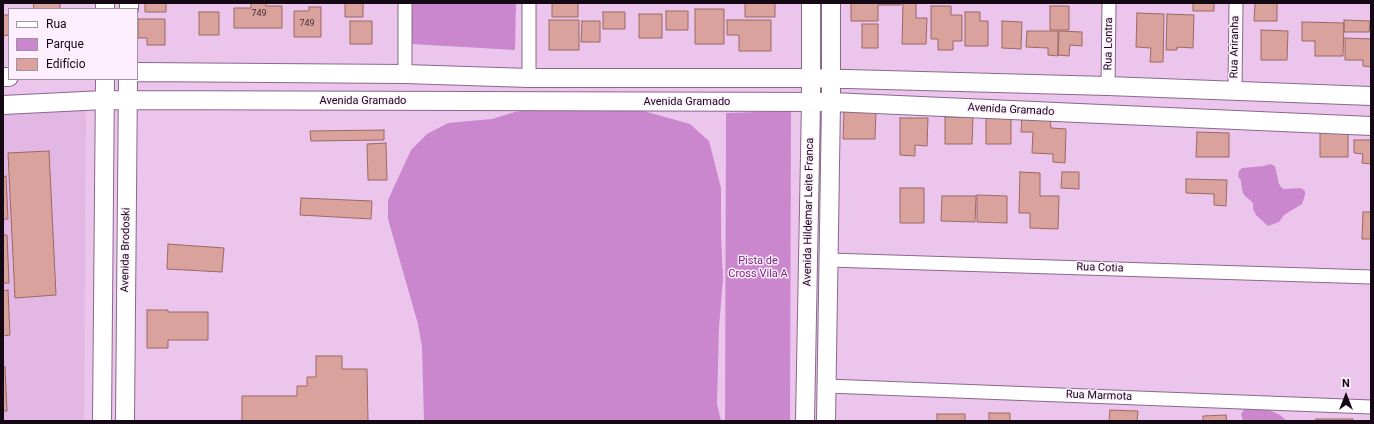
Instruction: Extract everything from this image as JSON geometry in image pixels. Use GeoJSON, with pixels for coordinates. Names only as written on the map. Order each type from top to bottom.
{"type":"FeatureCollection","features":[{"type":"Feature","properties":{"kind":"street"},"geometry":{"type":"LineString","coordinates":[[405,3],[405,74]]}},
{"type":"Feature","properties":{"kind":"street"},"geometry":{"type":"LineString","coordinates":[[529,3],[529,78]]}},
{"type":"Feature","properties":{"kind":"street","name":"Avenida Hildemar Leite Franca"},"geometry":{"type":"LineString","coordinates":[[805,421],[811,102],[811,3]]}},
{"type":"Feature","properties":{"kind":"street","name":"Avenida Hildemar Leite Franca"},"geometry":{"type":"LineString","coordinates":[[826,421],[831,3]]}},
{"type":"Feature","properties":{"kind":"street","name":"Rua Lontra"},"geometry":{"type":"LineString","coordinates":[[1108,86],[1109,3]]}},
{"type":"Feature","properties":{"kind":"street","name":"Rua Ariranha"},"geometry":{"type":"LineString","coordinates":[[1235,90],[1236,3]]}},
{"type":"Feature","properties":{"kind":"street"},"geometry":{"type":"LineString","coordinates":[[138,72],[405,74],[529,78],[810,78],[831,80],[1235,90],[1371,96]]}},
{"type":"Feature","properties":{"kind":"street","name":"Avenida Brodoski"},"geometry":{"type":"LineString","coordinates":[[102,421],[104,80]]}},
{"type":"Feature","properties":{"kind":"street","name":"Avenida Brodoski"},"geometry":{"type":"LineString","coordinates":[[125,421],[128,80]]}},
{"type":"Feature","properties":{"kind":"street","name":"Avenida Gramado"},"geometry":{"type":"LineString","coordinates":[[3,105],[104,100],[831,102],[1371,126]]}},
{"type":"Feature","properties":{"kind":"street","name":"Rua Cotia"},"geometry":{"type":"LineString","coordinates":[[828,260],[1371,276]]}},
{"type":"Feature","properties":{"kind":"street","name":"Rua Marmota"},"geometry":{"type":"LineString","coordinates":[[827,386],[1371,407]]}},
{"type":"Feature","properties":{"kind":"shaded area"},"geometry":{"type":"Polygon","coordinates":[[[82,107],[85,111],[86,117],[84,421],[3,421],[3,109],[82,107]]]}},
{"type":"Feature","properties":{"kind":"green space"},"geometry":{"type":"Polygon","coordinates":[[[412,3],[516,3],[515,50],[412,44],[412,3]]]}},
{"type":"Feature","properties":{"kind":"green space"},"geometry":{"type":"Polygon","coordinates":[[[538,108],[640,110],[690,124],[709,141],[721,188],[723,279],[719,327],[717,404],[721,421],[424,421],[422,347],[418,324],[388,219],[388,200],[411,150],[427,134],[448,123],[492,119],[515,112],[538,108]]]}},
{"type":"Feature","properties":{"kind":"green space","name":"Pista de Cross Vila A"},"geometry":{"type":"Polygon","coordinates":[[[791,111],[790,421],[725,421],[726,113],[791,111]]]}},
{"type":"Feature","properties":{"kind":"green space"},"geometry":{"type":"Polygon","coordinates":[[[1270,164],[1275,166],[1279,184],[1282,188],[1301,188],[1305,191],[1305,195],[1302,204],[1284,215],[1279,222],[1268,226],[1256,215],[1253,209],[1253,203],[1244,195],[1241,181],[1238,176],[1239,171],[1242,168],[1270,164]]]}},
{"type":"Feature","properties":{"kind":"green space"},"geometry":{"type":"Polygon","coordinates":[[[1246,407],[1267,409],[1280,415],[1287,421],[1243,421],[1241,414],[1246,407]]]}},
{"type":"Feature","properties":{"kind":"building"},"geometry":{"type":"Polygon","coordinates":[[[33,3],[60,3],[60,8],[34,8],[33,3]]]}},
{"type":"Feature","properties":{"kind":"building"},"geometry":{"type":"Polygon","coordinates":[[[145,3],[166,3],[166,12],[145,12],[145,3]]]}},
{"type":"Feature","properties":{"kind":"building"},"geometry":{"type":"Polygon","coordinates":[[[251,3],[266,3],[266,6],[282,6],[282,28],[234,28],[234,8],[251,8],[251,3]]]}},
{"type":"Feature","properties":{"kind":"building"},"geometry":{"type":"Polygon","coordinates":[[[345,3],[363,3],[363,17],[345,17],[345,3]]]}},
{"type":"Feature","properties":{"kind":"building"},"geometry":{"type":"Polygon","coordinates":[[[552,3],[578,3],[578,17],[552,17],[552,3]]]}},
{"type":"Feature","properties":{"kind":"building"},"geometry":{"type":"Polygon","coordinates":[[[745,3],[775,3],[775,17],[745,17],[745,3]]]}},
{"type":"Feature","properties":{"kind":"building"},"geometry":{"type":"Polygon","coordinates":[[[851,3],[901,3],[901,5],[878,5],[878,21],[851,21],[851,3]]]}},
{"type":"Feature","properties":{"kind":"building"},"geometry":{"type":"Polygon","coordinates":[[[903,3],[916,3],[916,18],[927,18],[926,44],[902,44],[903,3]]]}},
{"type":"Feature","properties":{"kind":"building"},"geometry":{"type":"Polygon","coordinates":[[[1193,3],[1214,3],[1214,11],[1193,11],[1193,3]]]}},
{"type":"Feature","properties":{"kind":"building"},"geometry":{"type":"Polygon","coordinates":[[[1255,3],[1277,3],[1277,21],[1254,21],[1255,3]]]}},
{"type":"Feature","properties":{"kind":"building"},"geometry":{"type":"Polygon","coordinates":[[[931,6],[951,6],[951,15],[962,15],[962,41],[953,41],[953,50],[938,50],[938,39],[931,39],[931,6]]]}},
{"type":"Feature","properties":{"kind":"building"},"geometry":{"type":"Polygon","coordinates":[[[1050,6],[1069,6],[1069,30],[1050,30],[1050,6]]]}},
{"type":"Feature","properties":{"kind":"building"},"geometry":{"type":"Polygon","coordinates":[[[309,7],[321,7],[321,37],[294,37],[294,11],[309,11],[309,7]]]}},
{"type":"Feature","properties":{"kind":"building"},"geometry":{"type":"Polygon","coordinates":[[[695,9],[724,9],[724,44],[695,44],[695,9]]]}},
{"type":"Feature","properties":{"kind":"building"},"geometry":{"type":"Polygon","coordinates":[[[666,11],[688,11],[688,30],[666,30],[666,11]]]}},
{"type":"Feature","properties":{"kind":"building"},"geometry":{"type":"Polygon","coordinates":[[[199,12],[219,12],[219,35],[199,35],[199,12]]]}},
{"type":"Feature","properties":{"kind":"building"},"geometry":{"type":"Polygon","coordinates":[[[603,12],[625,12],[625,29],[603,29],[603,12]]]}},
{"type":"Feature","properties":{"kind":"building"},"geometry":{"type":"Polygon","coordinates":[[[965,12],[980,12],[980,21],[988,21],[988,46],[965,46],[965,12]]]}},
{"type":"Feature","properties":{"kind":"building"},"geometry":{"type":"Polygon","coordinates":[[[1137,13],[1164,14],[1163,62],[1150,62],[1151,48],[1136,47],[1137,13]]]}},
{"type":"Feature","properties":{"kind":"building"},"geometry":{"type":"Polygon","coordinates":[[[639,14],[662,14],[662,38],[639,38],[639,14]]]}},
{"type":"Feature","properties":{"kind":"building"},"geometry":{"type":"Polygon","coordinates":[[[1167,14],[1194,15],[1193,48],[1177,47],[1177,50],[1166,50],[1167,14]]]}},
{"type":"Feature","properties":{"kind":"building"},"geometry":{"type":"Polygon","coordinates":[[[3,15],[8,15],[8,35],[3,36],[3,15]]]}},
{"type":"Feature","properties":{"kind":"building"},"geometry":{"type":"Polygon","coordinates":[[[138,19],[165,19],[165,45],[147,45],[147,38],[138,38],[138,19]]]}},
{"type":"Feature","properties":{"kind":"building"},"geometry":{"type":"Polygon","coordinates":[[[549,20],[579,20],[579,50],[549,50],[549,20]]]}},
{"type":"Feature","properties":{"kind":"building"},"geometry":{"type":"Polygon","coordinates":[[[727,20],[771,20],[771,51],[739,51],[739,35],[727,35],[727,20]]]}},
{"type":"Feature","properties":{"kind":"building"},"geometry":{"type":"Polygon","coordinates":[[[1344,20],[1370,21],[1369,32],[1344,32],[1344,20]]]}},
{"type":"Feature","properties":{"kind":"building"},"geometry":{"type":"Polygon","coordinates":[[[350,21],[372,21],[372,44],[350,44],[350,21]]]}},
{"type":"Feature","properties":{"kind":"building"},"geometry":{"type":"Polygon","coordinates":[[[582,21],[600,21],[600,42],[581,42],[582,21]]]}},
{"type":"Feature","properties":{"kind":"building"},"geometry":{"type":"Polygon","coordinates":[[[1002,21],[1022,22],[1021,49],[1002,48],[1002,21]]]}},
{"type":"Feature","properties":{"kind":"building"},"geometry":{"type":"Polygon","coordinates":[[[1302,22],[1344,23],[1343,56],[1315,56],[1315,41],[1302,41],[1302,22]]]}},
{"type":"Feature","properties":{"kind":"building"},"geometry":{"type":"Polygon","coordinates":[[[862,24],[878,24],[878,48],[862,48],[862,24]]]}},
{"type":"Feature","properties":{"kind":"building"},"geometry":{"type":"Polygon","coordinates":[[[1261,30],[1288,31],[1287,60],[1261,60],[1261,30]]]}},
{"type":"Feature","properties":{"kind":"building"},"geometry":{"type":"Polygon","coordinates":[[[1027,31],[1058,31],[1058,56],[1048,55],[1048,48],[1026,47],[1027,31]]]}},
{"type":"Feature","properties":{"kind":"building"},"geometry":{"type":"Polygon","coordinates":[[[1059,31],[1082,32],[1082,46],[1070,45],[1069,56],[1058,55],[1059,31]]]}},
{"type":"Feature","properties":{"kind":"building"},"geometry":{"type":"Polygon","coordinates":[[[1345,38],[1371,39],[1371,67],[1363,66],[1363,60],[1345,60],[1345,38]]]}},
{"type":"Feature","properties":{"kind":"building"},"geometry":{"type":"Polygon","coordinates":[[[844,111],[876,111],[875,139],[843,139],[844,111]]]}},
{"type":"Feature","properties":{"kind":"building"},"geometry":{"type":"Polygon","coordinates":[[[1022,115],[1050,116],[1051,128],[1066,129],[1065,163],[1053,162],[1053,154],[1032,153],[1033,132],[1021,132],[1022,115]]]}},
{"type":"Feature","properties":{"kind":"building"},"geometry":{"type":"Polygon","coordinates":[[[945,117],[973,117],[972,144],[945,144],[945,117]]]}},
{"type":"Feature","properties":{"kind":"building"},"geometry":{"type":"Polygon","coordinates":[[[986,117],[1011,117],[1011,144],[986,144],[986,117]]]}},
{"type":"Feature","properties":{"kind":"building"},"geometry":{"type":"Polygon","coordinates":[[[900,118],[928,118],[927,146],[915,145],[915,156],[900,155],[900,118]]]}},
{"type":"Feature","properties":{"kind":"building"},"geometry":{"type":"Polygon","coordinates":[[[384,130],[384,140],[311,141],[310,131],[384,130]]]}},
{"type":"Feature","properties":{"kind":"building"},"geometry":{"type":"Polygon","coordinates":[[[1197,132],[1229,133],[1229,157],[1196,157],[1197,132]]]}},
{"type":"Feature","properties":{"kind":"building"},"geometry":{"type":"Polygon","coordinates":[[[1320,132],[1348,132],[1348,157],[1320,157],[1320,132]]]}},
{"type":"Feature","properties":{"kind":"building"},"geometry":{"type":"Polygon","coordinates":[[[1354,140],[1371,140],[1371,164],[1362,163],[1363,154],[1354,153],[1354,140]]]}},
{"type":"Feature","properties":{"kind":"building"},"geometry":{"type":"Polygon","coordinates":[[[386,143],[387,180],[368,180],[367,144],[386,143]]]}},
{"type":"Feature","properties":{"kind":"building"},"geometry":{"type":"Polygon","coordinates":[[[49,151],[56,295],[15,298],[8,153],[49,151]]]}},
{"type":"Feature","properties":{"kind":"building"},"geometry":{"type":"Polygon","coordinates":[[[1020,172],[1040,173],[1040,196],[1059,196],[1058,229],[1030,228],[1030,213],[1019,213],[1020,172]]]}},
{"type":"Feature","properties":{"kind":"building"},"geometry":{"type":"Polygon","coordinates":[[[1062,172],[1079,172],[1079,189],[1061,188],[1062,172]]]}},
{"type":"Feature","properties":{"kind":"building"},"geometry":{"type":"Polygon","coordinates":[[[6,176],[8,219],[3,219],[3,177],[6,176]]]}},
{"type":"Feature","properties":{"kind":"building"},"geometry":{"type":"Polygon","coordinates":[[[1186,179],[1227,180],[1226,206],[1214,205],[1214,194],[1186,193],[1186,179]]]}},
{"type":"Feature","properties":{"kind":"building"},"geometry":{"type":"Polygon","coordinates":[[[900,188],[924,188],[924,223],[900,223],[900,188]]]}},
{"type":"Feature","properties":{"kind":"building"},"geometry":{"type":"Polygon","coordinates":[[[977,195],[1007,196],[1007,223],[977,222],[977,195]]]}},
{"type":"Feature","properties":{"kind":"building"},"geometry":{"type":"Polygon","coordinates":[[[942,196],[976,196],[975,222],[941,221],[942,196]]]}},
{"type":"Feature","properties":{"kind":"building"},"geometry":{"type":"Polygon","coordinates":[[[301,198],[372,201],[371,219],[300,215],[301,198]]]}},
{"type":"Feature","properties":{"kind":"building"},"geometry":{"type":"Polygon","coordinates":[[[1363,212],[1371,212],[1371,239],[1362,239],[1363,212]]]}},
{"type":"Feature","properties":{"kind":"building"},"geometry":{"type":"Polygon","coordinates":[[[3,235],[7,235],[9,283],[3,283],[3,235]]]}},
{"type":"Feature","properties":{"kind":"building"},"geometry":{"type":"Polygon","coordinates":[[[168,244],[224,248],[222,272],[167,269],[168,244]]]}},
{"type":"Feature","properties":{"kind":"building"},"geometry":{"type":"Polygon","coordinates":[[[8,290],[10,335],[3,336],[3,291],[8,290]]]}},
{"type":"Feature","properties":{"kind":"building"},"geometry":{"type":"Polygon","coordinates":[[[147,310],[168,310],[168,312],[208,312],[208,340],[168,340],[168,348],[147,348],[147,310]]]}},
{"type":"Feature","properties":{"kind":"building"},"geometry":{"type":"Polygon","coordinates":[[[316,356],[342,356],[342,369],[367,369],[368,421],[242,421],[242,396],[297,396],[297,386],[307,386],[307,377],[316,377],[316,356]]]}},
{"type":"Feature","properties":{"kind":"building"},"geometry":{"type":"Polygon","coordinates":[[[5,367],[7,411],[3,411],[3,368],[5,367]]]}},
{"type":"Feature","properties":{"kind":"building"},"geometry":{"type":"Polygon","coordinates":[[[1110,410],[1138,411],[1137,421],[1109,421],[1110,410]]]}},
{"type":"Feature","properties":{"kind":"building"},"geometry":{"type":"Polygon","coordinates":[[[989,413],[1010,413],[1010,421],[989,421],[989,413]]]}},
{"type":"Feature","properties":{"kind":"building"},"geometry":{"type":"Polygon","coordinates":[[[937,414],[965,414],[965,421],[937,421],[937,414]]]}},
{"type":"Feature","properties":{"kind":"building"},"geometry":{"type":"Polygon","coordinates":[[[1226,415],[1227,421],[1203,421],[1203,416],[1226,415]]]}},
{"type":"Feature","properties":{"kind":"building"},"geometry":{"type":"Polygon","coordinates":[[[1316,419],[1353,419],[1352,421],[1316,421],[1316,419]]]}}]}
